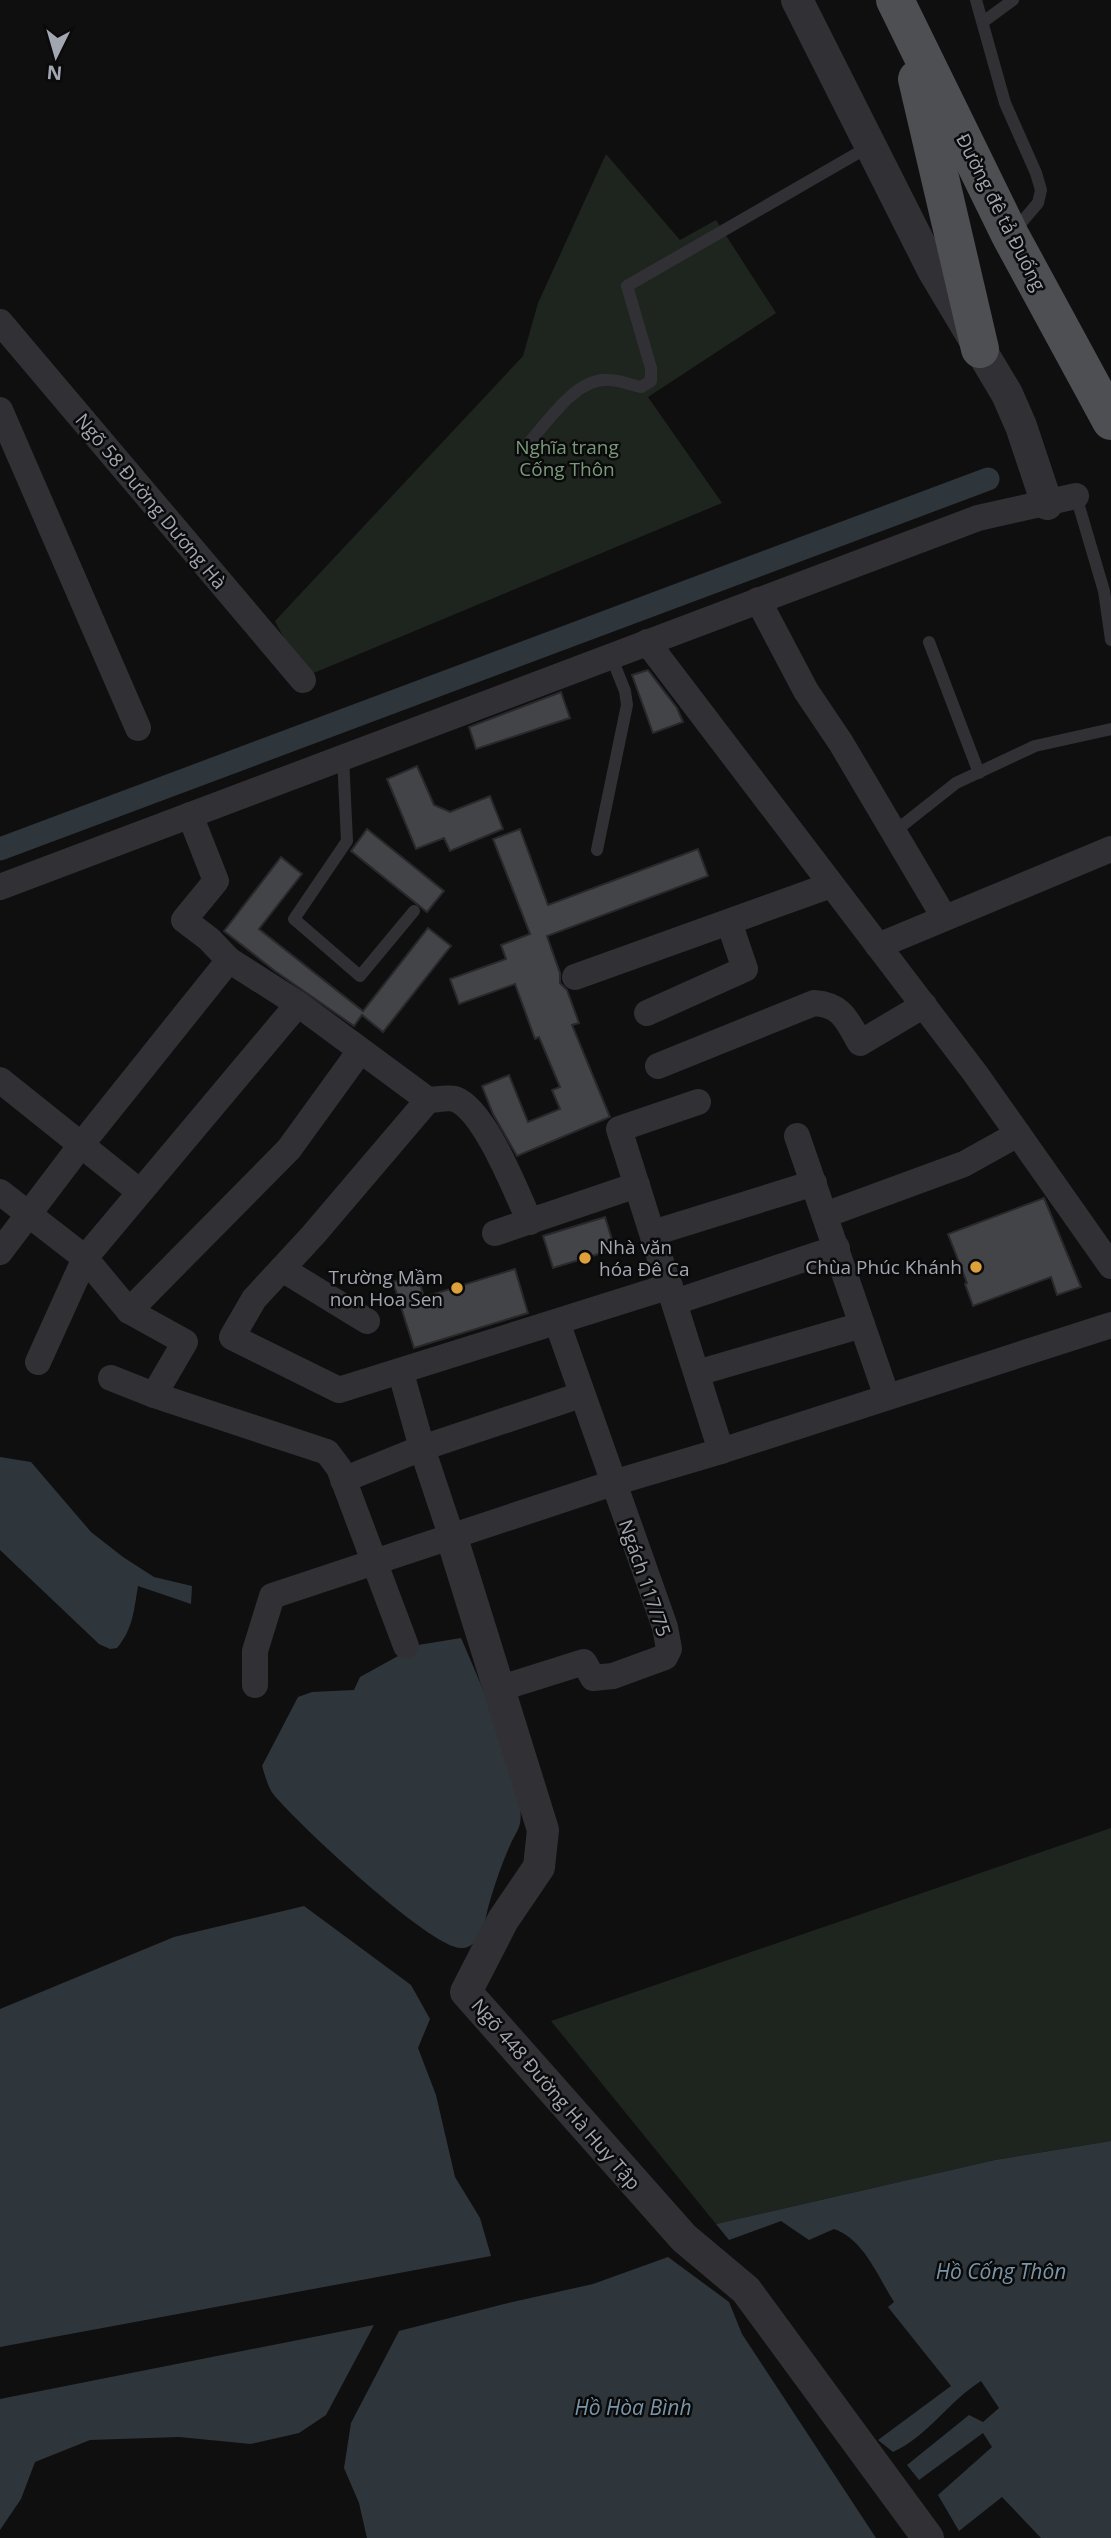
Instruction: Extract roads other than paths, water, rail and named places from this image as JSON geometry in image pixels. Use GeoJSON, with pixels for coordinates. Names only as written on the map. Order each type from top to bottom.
{"type":"FeatureCollection","features":[{"type":"Feature","properties":{"kind":"main road","name":"Đường đê tả Đuống"},"geometry":{"type":"LineString","coordinates":[[898,6],[1010,234],[1111,421]]}},
{"type":"Feature","properties":{"kind":"main road"},"geometry":{"type":"LineString","coordinates":[[898,6],[980,349]]}},
{"type":"Feature","properties":{"kind":"street"},"geometry":{"type":"LineString","coordinates":[[0,887],[978,518],[1062,500],[1000,380],[933,270],[797,0]]}},
{"type":"Feature","properties":{"kind":"street","name":"Ngõ 58 Đường Dương Hà"},"geometry":{"type":"LineString","coordinates":[[0,322],[303,680]]}},
{"type":"Feature","properties":{"kind":"street"},"geometry":{"type":"LineString","coordinates":[[0,410],[138,728]]}},
{"type":"Feature","properties":{"kind":"street"},"geometry":{"type":"LineString","coordinates":[[758,600],[806,691],[841,743],[944,917]]}},
{"type":"Feature","properties":{"kind":"street"},"geometry":{"type":"LineString","coordinates":[[647,642],[924,1005],[1111,1266]]}},
{"type":"Feature","properties":{"kind":"street"},"geometry":{"type":"LineString","coordinates":[[190,815],[216,881],[184,920],[209,939],[229,960],[298,1004],[428,1100],[454,1099],[474,1112],[530,1222]]}},
{"type":"Feature","properties":{"kind":"street"},"geometry":{"type":"LineString","coordinates":[[878,946],[1111,849]]}},
{"type":"Feature","properties":{"kind":"street"},"geometry":{"type":"LineString","coordinates":[[575,977],[831,885]]}},
{"type":"Feature","properties":{"kind":"street"},"geometry":{"type":"LineString","coordinates":[[647,1013],[745,970],[729,922]]}},
{"type":"Feature","properties":{"kind":"street"},"geometry":{"type":"LineString","coordinates":[[0,1252],[81,1145],[229,960]]}},
{"type":"Feature","properties":{"kind":"street"},"geometry":{"type":"LineString","coordinates":[[658,1066],[814,1003],[827,1004],[840,1010],[860,1043],[924,1005]]}},
{"type":"Feature","properties":{"kind":"street"},"geometry":{"type":"LineString","coordinates":[[38,1362],[85,1258],[298,1004]]}},
{"type":"Feature","properties":{"kind":"street"},"geometry":{"type":"LineString","coordinates":[[129,1311],[289,1149],[360,1051]]}},
{"type":"Feature","properties":{"kind":"street"},"geometry":{"type":"LineString","coordinates":[[0,1080],[140,1192]]}},
{"type":"Feature","properties":{"kind":"street"},"geometry":{"type":"LineString","coordinates":[[428,1100],[254,1299],[232,1337],[339,1390],[401,1373],[557,1322],[672,1294],[837,1248]]}},
{"type":"Feature","properties":{"kind":"street"},"geometry":{"type":"LineString","coordinates":[[698,1102],[619,1129],[722,1451]]}},
{"type":"Feature","properties":{"kind":"street"},"geometry":{"type":"LineString","coordinates":[[825,1214],[964,1164],[1018,1134]]}},
{"type":"Feature","properties":{"kind":"street"},"geometry":{"type":"LineString","coordinates":[[797,1136],[887,1397]]}},
{"type":"Feature","properties":{"kind":"street"},"geometry":{"type":"LineString","coordinates":[[653,1233],[814,1183]]}},
{"type":"Feature","properties":{"kind":"street"},"geometry":{"type":"LineString","coordinates":[[495,1233],[637,1185]]}},
{"type":"Feature","properties":{"kind":"street"},"geometry":{"type":"LineString","coordinates":[[0,1192],[85,1258],[129,1311],[185,1342],[153,1395]]}},
{"type":"Feature","properties":{"kind":"street"},"geometry":{"type":"LineString","coordinates":[[282,1269],[367,1321]]}},
{"type":"Feature","properties":{"kind":"street"},"geometry":{"type":"LineString","coordinates":[[557,1322],[613,1483]]}},
{"type":"Feature","properties":{"kind":"street"},"geometry":{"type":"LineString","coordinates":[[697,1373],[862,1325]]}},
{"type":"Feature","properties":{"kind":"street"},"geometry":{"type":"LineString","coordinates":[[255,1685],[255,1651],[272,1596],[613,1483],[722,1451],[1111,1325]]}},
{"type":"Feature","properties":{"kind":"street"},"geometry":{"type":"LineString","coordinates":[[401,1373],[422,1448],[453,1538]]}},
{"type":"Feature","properties":{"kind":"street"},"geometry":{"type":"LineString","coordinates":[[111,1378],[153,1395],[327,1452],[339,1468],[406,1646]]}},
{"type":"Feature","properties":{"kind":"street"},"geometry":{"type":"LineString","coordinates":[[343,1480],[422,1448],[581,1395]]}},
{"type":"Feature","properties":{"kind":"street","name":"Ngách 117/75"},"geometry":{"type":"LineString","coordinates":[[498,1689],[584,1662],[593,1678],[613,1676],[665,1657],[668,1649],[665,1626],[613,1483]]}},
{"type":"Feature","properties":{"kind":"street","name":"Ngõ 448 Đường Hà Huy Tập"},"geometry":{"type":"LineString","coordinates":[[453,1538],[543,1830],[539,1867],[503,1920],[466,1992],[684,2238],[746,2290],[928,2538]]}},
{"type":"Feature","properties":{"kind":"lane"},"geometry":{"type":"LineString","coordinates":[[976,0],[1005,103],[1041,190],[1038,203],[1010,234]]}},
{"type":"Feature","properties":{"kind":"lane"},"geometry":{"type":"LineString","coordinates":[[983,22],[1013,0]]}},
{"type":"Feature","properties":{"kind":"lane"},"geometry":{"type":"LineString","coordinates":[[527,446],[574,392],[591,382],[609,379],[641,387],[651,381],[651,368],[627,286],[871,146]]}},
{"type":"Feature","properties":{"kind":"lane"},"geometry":{"type":"LineString","coordinates":[[1062,500],[1104,591],[1111,640]]}},
{"type":"Feature","properties":{"kind":"lane"},"geometry":{"type":"LineString","coordinates":[[929,642],[979,772]]}},
{"type":"Feature","properties":{"kind":"lane"},"geometry":{"type":"LineString","coordinates":[[597,850],[627,705],[625,691],[611,656]]}},
{"type":"Feature","properties":{"kind":"lane"},"geometry":{"type":"LineString","coordinates":[[894,832],[956,783],[979,772],[1035,746],[1111,729]]}},
{"type":"Feature","properties":{"kind":"lane"},"geometry":{"type":"LineString","coordinates":[[343,757],[347,841],[294,919],[360,975],[414,911]]}},
{"type":"Feature","properties":{"kind":"water"},"geometry":{"type":"Polygon","coordinates":[[[0,1457],[31,1462],[91,1532],[123,1557],[154,1577],[192,1586],[191,1604],[138,1586],[132,1619],[122,1641],[117,1648],[110,1649],[99,1644],[0,1550],[0,1457]]]}},
{"type":"Feature","properties":{"kind":"water"},"geometry":{"type":"Polygon","coordinates":[[[461,1638],[509,1758],[520,1806],[519,1826],[498,1875],[481,1933],[473,1944],[461,1948],[445,1943],[422,1928],[335,1856],[274,1795],[262,1766],[298,1697],[312,1692],[354,1690],[360,1677],[418,1645],[461,1638]]]}},
{"type":"Feature","properties":{"kind":"water"},"geometry":{"type":"Polygon","coordinates":[[[304,1906],[411,1985],[430,2019],[418,2048],[436,2095],[455,2177],[480,2218],[491,2256],[0,2347],[0,2009],[174,1937],[304,1906]]]}},
{"type":"Feature","properties":{"kind":"water","name":"Hồ Cống Thôn"},"geometry":{"type":"Polygon","coordinates":[[[1111,2141],[1111,2538],[1041,2538],[1002,2497],[959,2531],[938,2495],[992,2447],[983,2433],[919,2480],[907,2465],[969,2415],[983,2422],[999,2408],[981,2381],[917,2437],[893,2452],[878,2440],[951,2386],[888,2307],[894,2302],[862,2250],[845,2234],[834,2229],[809,2240],[781,2221],[729,2240],[716,2224],[995,2160],[1111,2141]]]}},
{"type":"Feature","properties":{"kind":"water","name":"Hồ Hòa Bình"},"geometry":{"type":"Polygon","coordinates":[[[668,2257],[729,2302],[742,2334],[876,2538],[367,2538],[359,2503],[344,2468],[351,2423],[399,2331],[593,2284],[668,2257]]]}},
{"type":"Feature","properties":{"kind":"water"},"geometry":{"type":"Polygon","coordinates":[[[374,2325],[326,2415],[299,2433],[251,2444],[179,2437],[90,2440],[35,2462],[21,2499],[0,2530],[0,2399],[374,2325]]]}},
{"type":"Feature","properties":{"kind":"waterway"},"geometry":{"type":"LineString","coordinates":[[0,849],[988,479]]}},
{"type":"Feature","properties":{"kind":"place","name":"Nhà văn hóa Đê Ca"},"geometry":{"type":"Point","coordinates":[585,1258]}},
{"type":"Feature","properties":{"kind":"place","name":"Chùa Phúc Khánh"},"geometry":{"type":"Point","coordinates":[976,1267]}},
{"type":"Feature","properties":{"kind":"place","name":"Trường Mầm non Hoa Sen"},"geometry":{"type":"Point","coordinates":[457,1288]}},
{"type":"Feature","properties":{"kind":"park label","name":"Nghĩa trang Cống Thôn"},"geometry":{"type":"Point","coordinates":[567,458]}}]}
